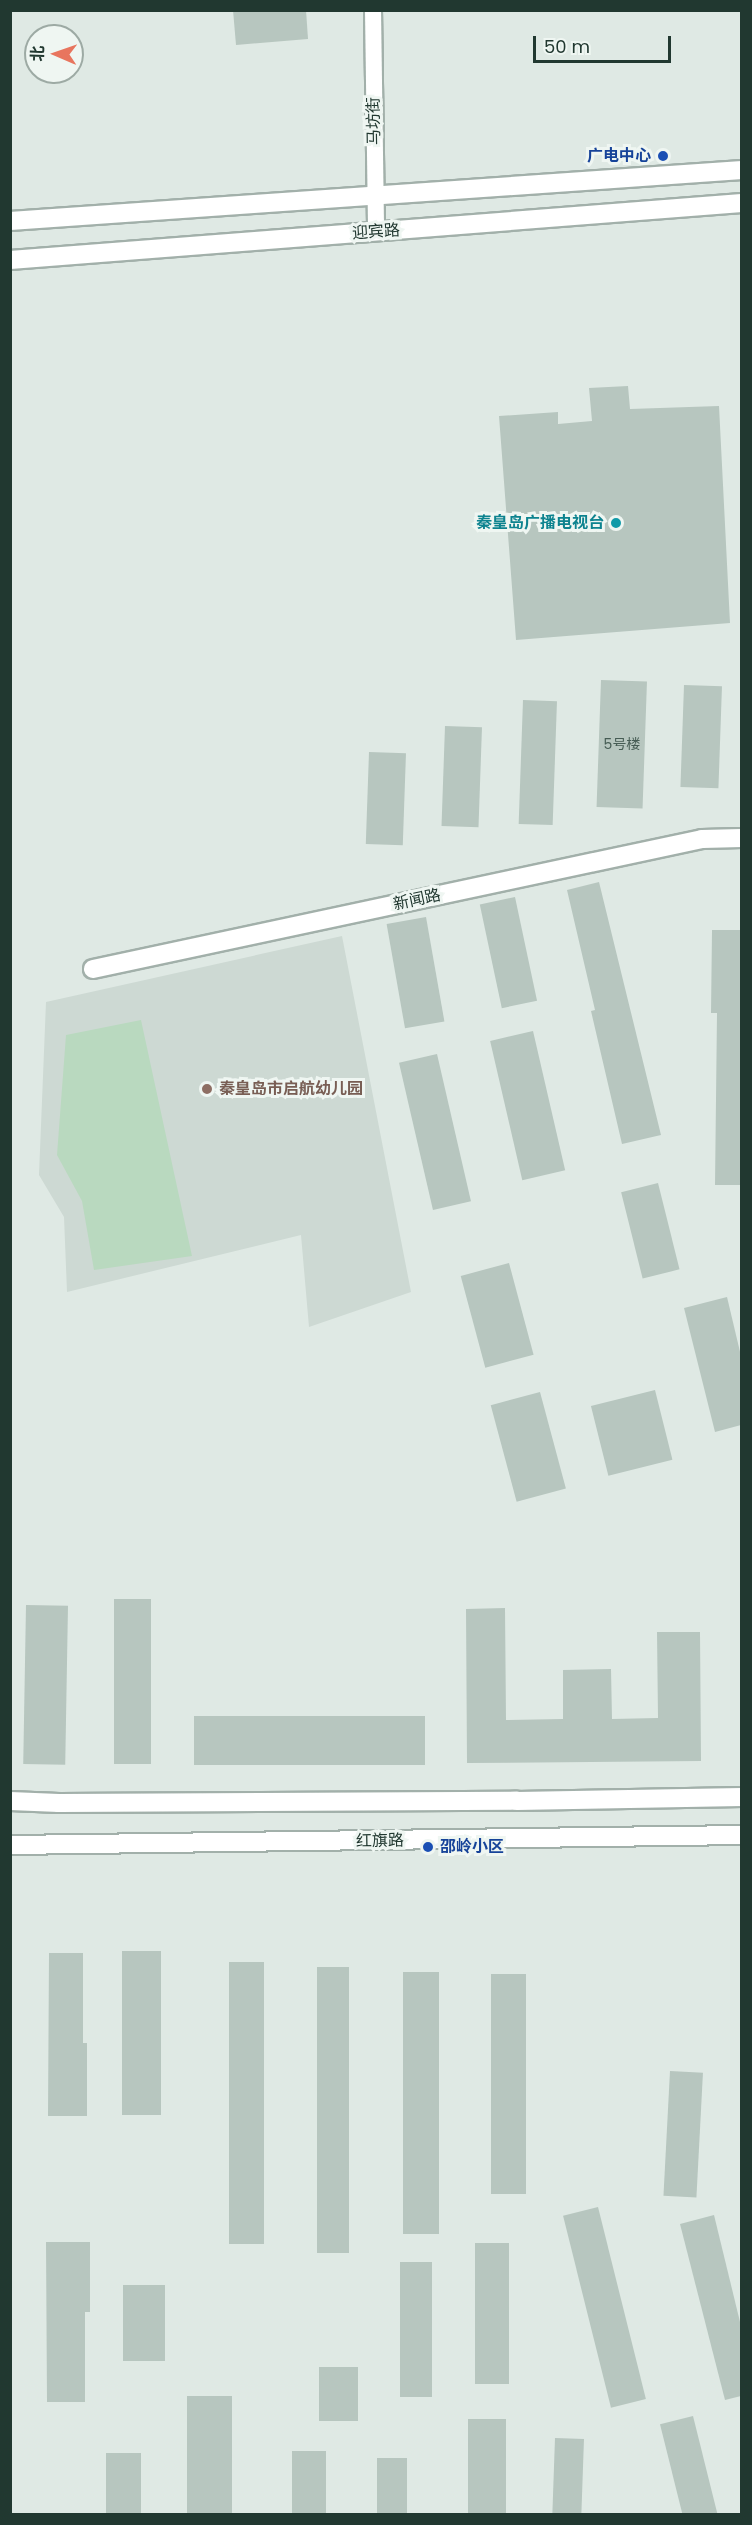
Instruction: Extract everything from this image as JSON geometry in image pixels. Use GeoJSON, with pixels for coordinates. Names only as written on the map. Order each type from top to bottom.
{"type":"FeatureCollection","features":[{"type":"Feature","properties":{"kind":"main road"},"geometry":{"type":"LineString","coordinates":[[10,222],[741,170]]}},
{"type":"Feature","properties":{"kind":"main road","name":"迎宾路"},"geometry":{"type":"LineString","coordinates":[[10,260],[741,203]]}},
{"type":"Feature","properties":{"kind":"main road","name":"新闻路"},"geometry":{"type":"LineString","coordinates":[[93,969],[702,839],[741,838]]}},
{"type":"Feature","properties":{"kind":"main road"},"geometry":{"type":"LineString","coordinates":[[10,1801],[59,1803],[517,1802],[741,1797]]}},
{"type":"Feature","properties":{"kind":"main road","name":"红旗路"},"geometry":{"type":"LineString","coordinates":[[10,1845],[741,1835]]}},
{"type":"Feature","properties":{"kind":"street","name":"马坊街"},"geometry":{"type":"LineString","coordinates":[[373,10],[376,232]]}},
{"type":"Feature","properties":{"kind":"shaded area","name":"秦皇岛市启航幼儿园"},"geometry":{"type":"Polygon","coordinates":[[[342,936],[411,1292],[309,1327],[301,1235],[67,1292],[64,1217],[39,1175],[46,1002],[342,936]]]}},
{"type":"Feature","properties":{"kind":"green space"},"geometry":{"type":"Polygon","coordinates":[[[141,1020],[192,1256],[94,1270],[82,1201],[57,1155],[66,1035],[141,1020]]]}},
{"type":"Feature","properties":{"kind":"building"},"geometry":{"type":"Polygon","coordinates":[[[233,10],[306,10],[308,39],[236,45],[233,10]]]}},
{"type":"Feature","properties":{"kind":"building","name":"秦皇岛广播电视台"},"geometry":{"type":"Polygon","coordinates":[[[628,386],[630,409],[719,406],[730,623],[516,640],[499,416],[558,412],[558,424],[592,421],[589,388],[628,386]]]}},
{"type":"Feature","properties":{"kind":"building"},"geometry":{"type":"Polygon","coordinates":[[[601,680],[647,682],[643,809],[597,807],[601,680]]]}},
{"type":"Feature","properties":{"kind":"building"},"geometry":{"type":"Polygon","coordinates":[[[684,685],[722,686],[718,788],[680,787],[684,685]]]}},
{"type":"Feature","properties":{"kind":"building"},"geometry":{"type":"Polygon","coordinates":[[[523,700],[557,701],[553,825],[519,824],[523,700]]]}},
{"type":"Feature","properties":{"kind":"building"},"geometry":{"type":"Polygon","coordinates":[[[445,726],[482,727],[478,827],[442,826],[445,726]]]}},
{"type":"Feature","properties":{"kind":"building"},"geometry":{"type":"Polygon","coordinates":[[[369,752],[406,753],[403,845],[366,844],[369,752]]]}},
{"type":"Feature","properties":{"kind":"building"},"geometry":{"type":"Polygon","coordinates":[[[599,882],[661,1135],[622,1144],[591,1011],[595,1010],[567,890],[599,882]]]}},
{"type":"Feature","properties":{"kind":"building"},"geometry":{"type":"Polygon","coordinates":[[[515,897],[537,1001],[502,1008],[480,904],[515,897]]]}},
{"type":"Feature","properties":{"kind":"building"},"geometry":{"type":"Polygon","coordinates":[[[426,917],[444,1021],[405,1028],[387,924],[426,917]]]}},
{"type":"Feature","properties":{"kind":"building"},"geometry":{"type":"Polygon","coordinates":[[[712,930],[741,930],[741,1185],[715,1185],[717,1013],[711,1013],[712,930]]]}},
{"type":"Feature","properties":{"kind":"building"},"geometry":{"type":"Polygon","coordinates":[[[533,1031],[565,1170],[522,1180],[490,1041],[533,1031]]]}},
{"type":"Feature","properties":{"kind":"building"},"geometry":{"type":"Polygon","coordinates":[[[437,1054],[471,1201],[433,1210],[399,1063],[437,1054]]]}},
{"type":"Feature","properties":{"kind":"building"},"geometry":{"type":"Polygon","coordinates":[[[658,1183],[680,1269],[643,1279],[621,1192],[658,1183]]]}},
{"type":"Feature","properties":{"kind":"building"},"geometry":{"type":"Polygon","coordinates":[[[509,1263],[534,1355],[485,1368],[461,1276],[509,1263]]]}},
{"type":"Feature","properties":{"kind":"building"},"geometry":{"type":"Polygon","coordinates":[[[727,1297],[741,1356],[741,1425],[715,1432],[684,1308],[727,1297]]]}},
{"type":"Feature","properties":{"kind":"building"},"geometry":{"type":"Polygon","coordinates":[[[655,1390],[672,1460],[608,1476],[591,1406],[655,1390]]]}},
{"type":"Feature","properties":{"kind":"building"},"geometry":{"type":"Polygon","coordinates":[[[540,1392],[566,1489],[517,1502],[491,1405],[540,1392]]]}},
{"type":"Feature","properties":{"kind":"building"},"geometry":{"type":"Polygon","coordinates":[[[114,1599],[151,1599],[151,1764],[114,1764],[114,1599]]]}},
{"type":"Feature","properties":{"kind":"building"},"geometry":{"type":"Polygon","coordinates":[[[26,1605],[68,1606],[65,1765],[23,1764],[26,1605]]]}},
{"type":"Feature","properties":{"kind":"building"},"geometry":{"type":"Polygon","coordinates":[[[505,1608],[506,1720],[563,1719],[563,1670],[611,1669],[612,1719],[658,1718],[657,1632],[700,1632],[701,1761],[467,1763],[466,1609],[505,1608]]]}},
{"type":"Feature","properties":{"kind":"building"},"geometry":{"type":"Polygon","coordinates":[[[194,1716],[425,1716],[425,1765],[194,1765],[194,1716]]]}},
{"type":"Feature","properties":{"kind":"building"},"geometry":{"type":"Polygon","coordinates":[[[122,1951],[161,1951],[161,2115],[122,2115],[122,1951]]]}},
{"type":"Feature","properties":{"kind":"building"},"geometry":{"type":"Polygon","coordinates":[[[49,1953],[83,1953],[83,2043],[87,2043],[87,2116],[48,2116],[49,1953]]]}},
{"type":"Feature","properties":{"kind":"building"},"geometry":{"type":"Polygon","coordinates":[[[229,1962],[264,1962],[264,2244],[229,2244],[229,1962]]]}},
{"type":"Feature","properties":{"kind":"building"},"geometry":{"type":"Polygon","coordinates":[[[317,1967],[349,1967],[349,2253],[317,2253],[317,1967]]]}},
{"type":"Feature","properties":{"kind":"building"},"geometry":{"type":"Polygon","coordinates":[[[403,1972],[439,1972],[439,2234],[403,2234],[403,1972]]]}},
{"type":"Feature","properties":{"kind":"building"},"geometry":{"type":"Polygon","coordinates":[[[491,1974],[526,1974],[526,2194],[491,2194],[491,1974]]]}},
{"type":"Feature","properties":{"kind":"building"},"geometry":{"type":"Polygon","coordinates":[[[670,2071],[703,2073],[696,2198],[663,2196],[670,2071]]]}},
{"type":"Feature","properties":{"kind":"building"},"geometry":{"type":"Polygon","coordinates":[[[598,2207],[646,2399],[611,2408],[563,2216],[598,2207]]]}},
{"type":"Feature","properties":{"kind":"building"},"geometry":{"type":"Polygon","coordinates":[[[714,2215],[741,2326],[741,2396],[725,2400],[680,2224],[714,2215]]]}},
{"type":"Feature","properties":{"kind":"building"},"geometry":{"type":"Polygon","coordinates":[[[46,2242],[90,2242],[90,2312],[85,2312],[85,2402],[47,2402],[46,2242]]]}},
{"type":"Feature","properties":{"kind":"building"},"geometry":{"type":"Polygon","coordinates":[[[475,2243],[509,2243],[509,2384],[475,2384],[475,2243]]]}},
{"type":"Feature","properties":{"kind":"building"},"geometry":{"type":"Polygon","coordinates":[[[400,2262],[432,2262],[432,2397],[400,2397],[400,2262]]]}},
{"type":"Feature","properties":{"kind":"building"},"geometry":{"type":"Polygon","coordinates":[[[123,2285],[165,2285],[165,2361],[123,2361],[123,2285]]]}},
{"type":"Feature","properties":{"kind":"building"},"geometry":{"type":"Polygon","coordinates":[[[319,2367],[358,2367],[358,2421],[319,2421],[319,2367]]]}},
{"type":"Feature","properties":{"kind":"building"},"geometry":{"type":"Polygon","coordinates":[[[187,2396],[232,2396],[232,2514],[187,2514],[187,2396]]]}},
{"type":"Feature","properties":{"kind":"building"},"geometry":{"type":"Polygon","coordinates":[[[693,2416],[717,2514],[682,2514],[660,2424],[693,2416]]]}},
{"type":"Feature","properties":{"kind":"building"},"geometry":{"type":"Polygon","coordinates":[[[468,2419],[506,2419],[506,2514],[468,2514],[468,2419]]]}},
{"type":"Feature","properties":{"kind":"building"},"geometry":{"type":"Polygon","coordinates":[[[555,2438],[584,2439],[581,2514],[552,2514],[555,2438]]]}},
{"type":"Feature","properties":{"kind":"building"},"geometry":{"type":"Polygon","coordinates":[[[292,2451],[326,2451],[326,2514],[292,2514],[292,2451]]]}},
{"type":"Feature","properties":{"kind":"building"},"geometry":{"type":"Polygon","coordinates":[[[106,2453],[141,2453],[141,2514],[106,2514],[106,2453]]]}},
{"type":"Feature","properties":{"kind":"building"},"geometry":{"type":"Polygon","coordinates":[[[377,2458],[407,2458],[407,2514],[377,2514],[377,2458]]]}},
{"type":"Feature","properties":{"kind":"place","name":"广电中心"},"geometry":{"type":"Point","coordinates":[663,156]}},
{"type":"Feature","properties":{"kind":"place","name":"秦皇岛广播电视台"},"geometry":{"type":"Point","coordinates":[616,523]}},
{"type":"Feature","properties":{"kind":"place","name":"秦皇岛市启航幼儿园"},"geometry":{"type":"Point","coordinates":[207,1089]}},
{"type":"Feature","properties":{"kind":"place","name":"邵岭小区"},"geometry":{"type":"Point","coordinates":[428,1847]}}]}
